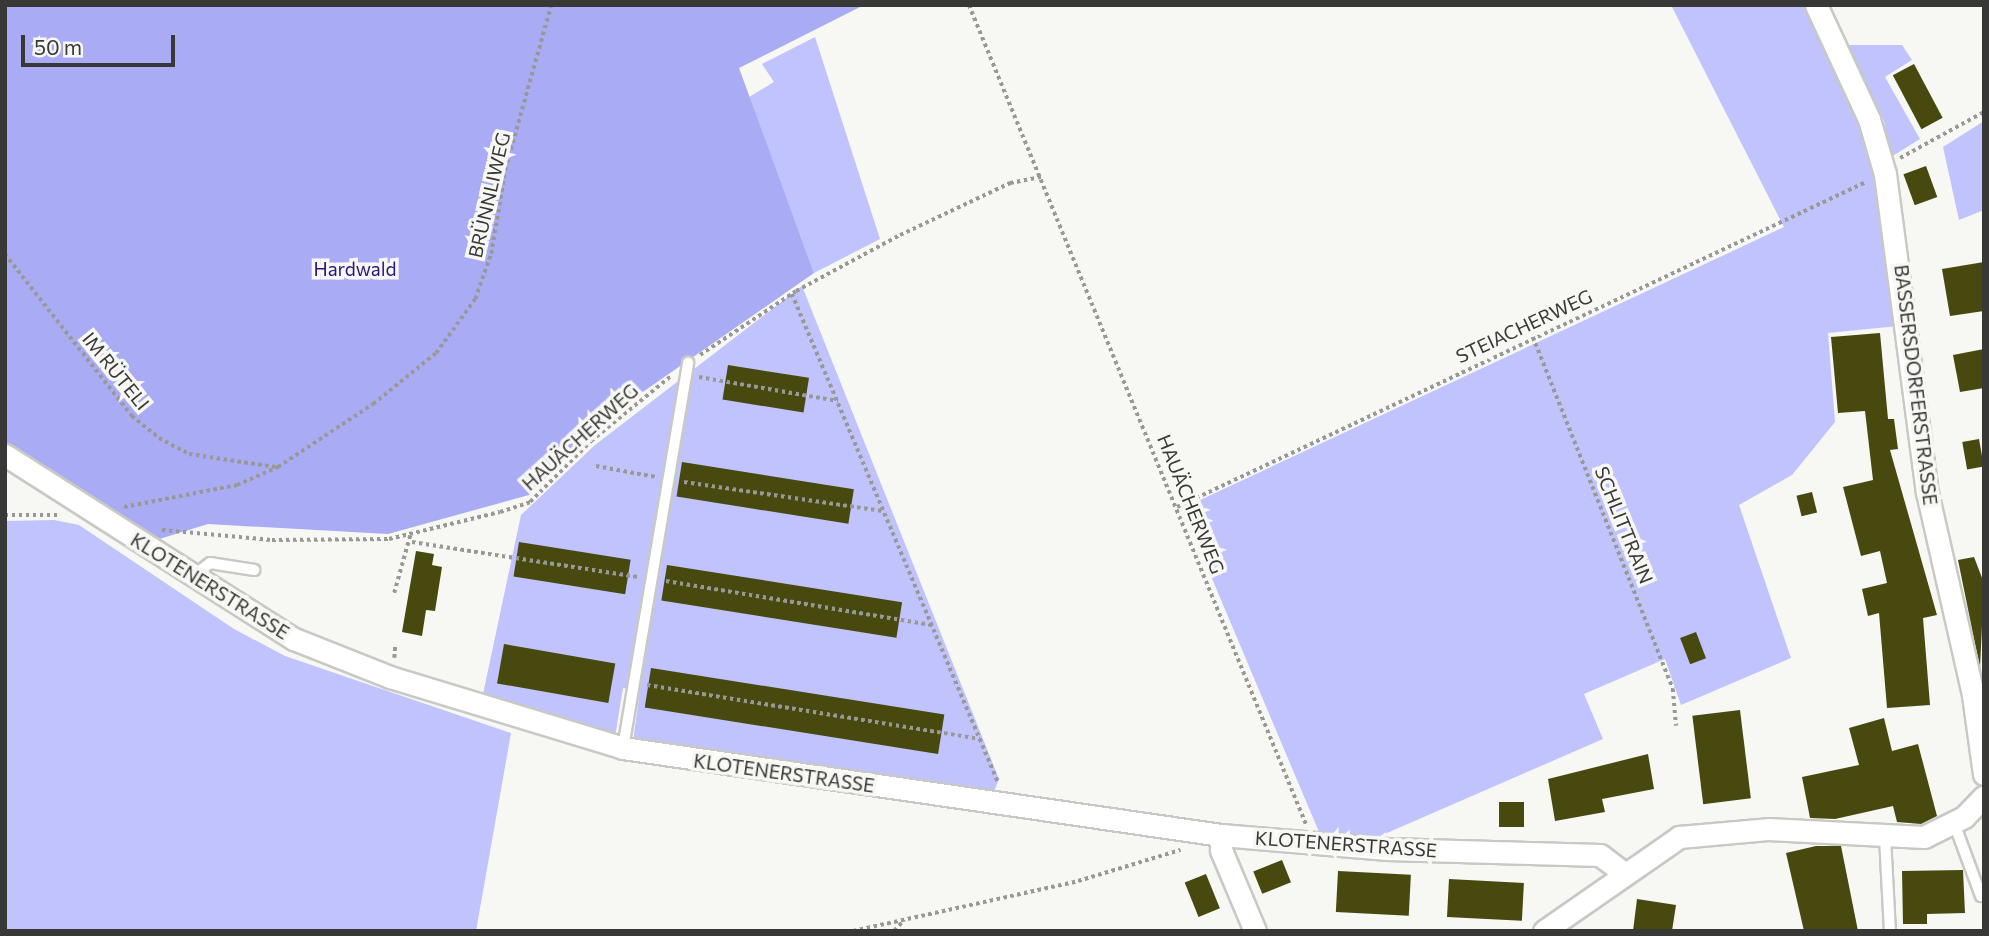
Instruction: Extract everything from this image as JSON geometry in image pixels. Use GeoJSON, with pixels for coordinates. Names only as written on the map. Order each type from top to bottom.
{"type":"FeatureCollection","features":[{"type":"Feature","properties":{"kind":"street","name":"BASSERSDORFERSTRASSE"},"geometry":{"type":"LineString","coordinates":[[1816,5],[1869,119],[1885,174],[1927,492],[1978,692],[1984,774]]}},
{"type":"Feature","properties":{"kind":"street","name":"KLOTENERSTRASSE"},"geometry":{"type":"LineString","coordinates":[[5,455],[191,578],[293,639],[366,667],[623,748],[1221,835],[1307,843],[1600,855],[1624,873]]}},
{"type":"Feature","properties":{"kind":"street"},"geometry":{"type":"LineString","coordinates":[[1544,931],[1664,845],[1696,833],[1817,829],[1924,837],[1954,823],[1984,797],[1984,785]]}},
{"type":"Feature","properties":{"kind":"street"},"geometry":{"type":"LineString","coordinates":[[1221,835],[1221,850],[1255,931]]}},
{"type":"Feature","properties":{"kind":"lane"},"geometry":{"type":"LineString","coordinates":[[623,748],[654,579],[667,479],[688,362]]}},
{"type":"Feature","properties":{"kind":"lane"},"geometry":{"type":"LineString","coordinates":[[191,578],[210,563],[254,570]]}},
{"type":"Feature","properties":{"kind":"lane"},"geometry":{"type":"LineString","coordinates":[[1954,823],[1981,896]]}},
{"type":"Feature","properties":{"kind":"lane"},"geometry":{"type":"LineString","coordinates":[[1885,836],[1890,931]]}},
{"type":"Feature","properties":{"kind":"path","name":"BRÜNNLIWEG"},"geometry":{"type":"LineString","coordinates":[[100,516],[237,485],[278,467],[373,404],[436,353],[475,299],[491,254],[505,170],[551,5]]}},
{"type":"Feature","properties":{"kind":"path","name":"HAUÄCHERWEG"},"geometry":{"type":"LineString","coordinates":[[969,5],[1294,790],[1307,843]]}},
{"type":"Feature","properties":{"kind":"path","name":"STEIACHERWEG"},"geometry":{"type":"LineString","coordinates":[[1177,507],[1533,337],[1885,174],[1900,158],[1984,112]]}},
{"type":"Feature","properties":{"kind":"path","name":"HAUÄCHERWEG"},"geometry":{"type":"LineString","coordinates":[[128,535],[156,530],[272,540],[389,539],[530,502],[591,441],[688,362],[792,293],[900,235],[1010,183],[1041,177]]}},
{"type":"Feature","properties":{"kind":"path","name":"IM RÜTELI"},"geometry":{"type":"LineString","coordinates":[[5,254],[132,416],[159,438],[189,454],[278,467]]}},
{"type":"Feature","properties":{"kind":"path"},"geometry":{"type":"LineString","coordinates":[[792,293],[980,739],[1001,804]]}},
{"type":"Feature","properties":{"kind":"path","name":"SCHLITTRAIN"},"geometry":{"type":"LineString","coordinates":[[1533,337],[1673,689],[1676,726]]}},
{"type":"Feature","properties":{"kind":"path"},"geometry":{"type":"LineString","coordinates":[[686,375],[838,401]]}},
{"type":"Feature","properties":{"kind":"path"},"geometry":{"type":"LineString","coordinates":[[596,466],[885,512]]}},
{"type":"Feature","properties":{"kind":"path"},"geometry":{"type":"LineString","coordinates":[[5,515],[25,513]]}},
{"type":"Feature","properties":{"kind":"path"},"geometry":{"type":"LineString","coordinates":[[394,593],[412,542],[411,532]]}},
{"type":"Feature","properties":{"kind":"path"},"geometry":{"type":"LineString","coordinates":[[412,542],[933,625]]}},
{"type":"Feature","properties":{"kind":"path"},"geometry":{"type":"LineString","coordinates":[[636,684],[980,739]]}},
{"type":"Feature","properties":{"kind":"path"},"geometry":{"type":"LineString","coordinates":[[853,931],[1078,881],[1188,848]]}},
{"type":"Feature","properties":{"kind":"path"},"geometry":{"type":"LineString","coordinates":[[894,931],[904,920]]}},
{"type":"Feature","properties":{"kind":"shaded area"},"geometry":{"type":"Polygon","coordinates":[[[1671,5],[1807,5],[1833,52],[1867,141],[1898,326],[1828,333],[1835,422],[1792,475],[1739,505],[1791,658],[1681,705],[1665,659],[1584,694],[1603,739],[1380,836],[1319,832],[1189,524],[1198,501],[1784,227],[1671,5]]]}},
{"type":"Feature","properties":{"kind":"shaded area"},"geometry":{"type":"Polygon","coordinates":[[[815,37],[880,239],[814,273],[749,97],[774,82],[762,64],[815,37]]]}},
{"type":"Feature","properties":{"kind":"shaded area"},"geometry":{"type":"Polygon","coordinates":[[[1848,45],[1902,45],[1912,60],[1885,77],[1920,139],[1891,157],[1884,121],[1848,45]]]}},
{"type":"Feature","properties":{"kind":"shaded area"},"geometry":{"type":"Polygon","coordinates":[[[1984,121],[1984,210],[1959,220],[1943,147],[1984,121]]]}},
{"type":"Feature","properties":{"kind":"shaded area"},"geometry":{"type":"Polygon","coordinates":[[[802,286],[999,779],[993,794],[633,741],[640,690],[623,688],[615,737],[483,694],[521,515],[595,445],[802,286]]]}},
{"type":"Feature","properties":{"kind":"shaded area"},"geometry":{"type":"Polygon","coordinates":[[[54,520],[79,525],[234,629],[285,656],[511,733],[476,931],[5,931],[5,521],[54,520]]]}},
{"type":"Feature","properties":{"kind":"green space","name":"Hardwald"},"geometry":{"type":"Polygon","coordinates":[[[5,5],[864,5],[739,68],[814,273],[601,421],[529,495],[388,534],[208,524],[153,541],[5,444],[5,5]]]}},
{"type":"Feature","properties":{"kind":"building"},"geometry":{"type":"Polygon","coordinates":[[[1914,64],[1943,118],[1921,129],[1893,75],[1914,64]]]}},
{"type":"Feature","properties":{"kind":"building"},"geometry":{"type":"Polygon","coordinates":[[[1926,166],[1937,197],[1915,205],[1903,174],[1926,166]]]}},
{"type":"Feature","properties":{"kind":"building"},"geometry":{"type":"Polygon","coordinates":[[[1984,262],[1984,311],[1950,316],[1942,269],[1984,262]]]}},
{"type":"Feature","properties":{"kind":"building"},"geometry":{"type":"Polygon","coordinates":[[[1880,333],[1888,419],[1894,419],[1898,449],[1890,450],[1937,615],[1923,618],[1930,705],[1887,708],[1879,613],[1868,616],[1862,589],[1887,583],[1880,551],[1861,556],[1843,487],[1873,480],[1865,411],[1838,413],[1831,337],[1880,333]]]}},
{"type":"Feature","properties":{"kind":"building"},"geometry":{"type":"Polygon","coordinates":[[[1984,349],[1984,388],[1960,392],[1953,355],[1984,349]]]}},
{"type":"Feature","properties":{"kind":"building"},"geometry":{"type":"Polygon","coordinates":[[[728,365],[809,378],[804,412],[723,400],[728,365]]]}},
{"type":"Feature","properties":{"kind":"building"},"geometry":{"type":"Polygon","coordinates":[[[1979,439],[1984,467],[1967,470],[1962,442],[1979,439]]]}},
{"type":"Feature","properties":{"kind":"building"},"geometry":{"type":"Polygon","coordinates":[[[682,462],[854,489],[848,524],[677,497],[682,462]]]}},
{"type":"Feature","properties":{"kind":"building"},"geometry":{"type":"Polygon","coordinates":[[[1812,492],[1817,512],[1802,516],[1796,496],[1812,492]]]}},
{"type":"Feature","properties":{"kind":"building"},"geometry":{"type":"Polygon","coordinates":[[[519,542],[631,560],[625,594],[514,577],[519,542]]]}},
{"type":"Feature","properties":{"kind":"building"},"geometry":{"type":"Polygon","coordinates":[[[416,551],[434,554],[432,565],[442,567],[435,611],[426,610],[422,636],[402,632],[416,551]]]}},
{"type":"Feature","properties":{"kind":"building"},"geometry":{"type":"Polygon","coordinates":[[[1974,557],[1984,583],[1980,668],[1958,560],[1974,557]]]}},
{"type":"Feature","properties":{"kind":"building"},"geometry":{"type":"Polygon","coordinates":[[[667,565],[902,602],[896,638],[661,601],[667,565]]]}},
{"type":"Feature","properties":{"kind":"building"},"geometry":{"type":"Polygon","coordinates":[[[1696,632],[1706,658],[1690,664],[1680,638],[1696,632]]]}},
{"type":"Feature","properties":{"kind":"building"},"geometry":{"type":"Polygon","coordinates":[[[504,644],[615,664],[608,703],[497,683],[504,644]]]}},
{"type":"Feature","properties":{"kind":"building"},"geometry":{"type":"Polygon","coordinates":[[[651,668],[944,714],[938,754],[645,708],[651,668]]]}},
{"type":"Feature","properties":{"kind":"building"},"geometry":{"type":"Polygon","coordinates":[[[1740,710],[1751,798],[1703,804],[1692,716],[1740,710]]]}},
{"type":"Feature","properties":{"kind":"building"},"geometry":{"type":"Polygon","coordinates":[[[1884,718],[1892,751],[1918,744],[1937,816],[1921,824],[1897,822],[1893,806],[1835,819],[1810,818],[1802,777],[1859,765],[1849,728],[1884,718]]]}},
{"type":"Feature","properties":{"kind":"building"},"geometry":{"type":"Polygon","coordinates":[[[1648,754],[1654,789],[1602,799],[1605,812],[1555,821],[1548,779],[1648,754]]]}},
{"type":"Feature","properties":{"kind":"building"},"geometry":{"type":"Polygon","coordinates":[[[1499,802],[1524,802],[1524,827],[1499,827],[1499,802]]]}},
{"type":"Feature","properties":{"kind":"building"},"geometry":{"type":"Polygon","coordinates":[[[1816,846],[1841,846],[1858,931],[1804,931],[1786,853],[1816,846]]]}},
{"type":"Feature","properties":{"kind":"building"},"geometry":{"type":"Polygon","coordinates":[[[1282,860],[1291,882],[1262,894],[1253,872],[1282,860]]]}},
{"type":"Feature","properties":{"kind":"building"},"geometry":{"type":"Polygon","coordinates":[[[1963,870],[1965,913],[1927,914],[1927,924],[1903,924],[1902,871],[1963,870]]]}},
{"type":"Feature","properties":{"kind":"building"},"geometry":{"type":"Polygon","coordinates":[[[1338,871],[1411,875],[1409,916],[1336,912],[1338,871]]]}},
{"type":"Feature","properties":{"kind":"building"},"geometry":{"type":"Polygon","coordinates":[[[1206,874],[1220,908],[1199,917],[1185,883],[1206,874]]]}},
{"type":"Feature","properties":{"kind":"building"},"geometry":{"type":"Polygon","coordinates":[[[1449,879],[1524,883],[1522,921],[1447,917],[1449,879]]]}},
{"type":"Feature","properties":{"kind":"building"},"geometry":{"type":"Polygon","coordinates":[[[1637,899],[1676,905],[1672,931],[1633,931],[1637,899]]]}}]}
